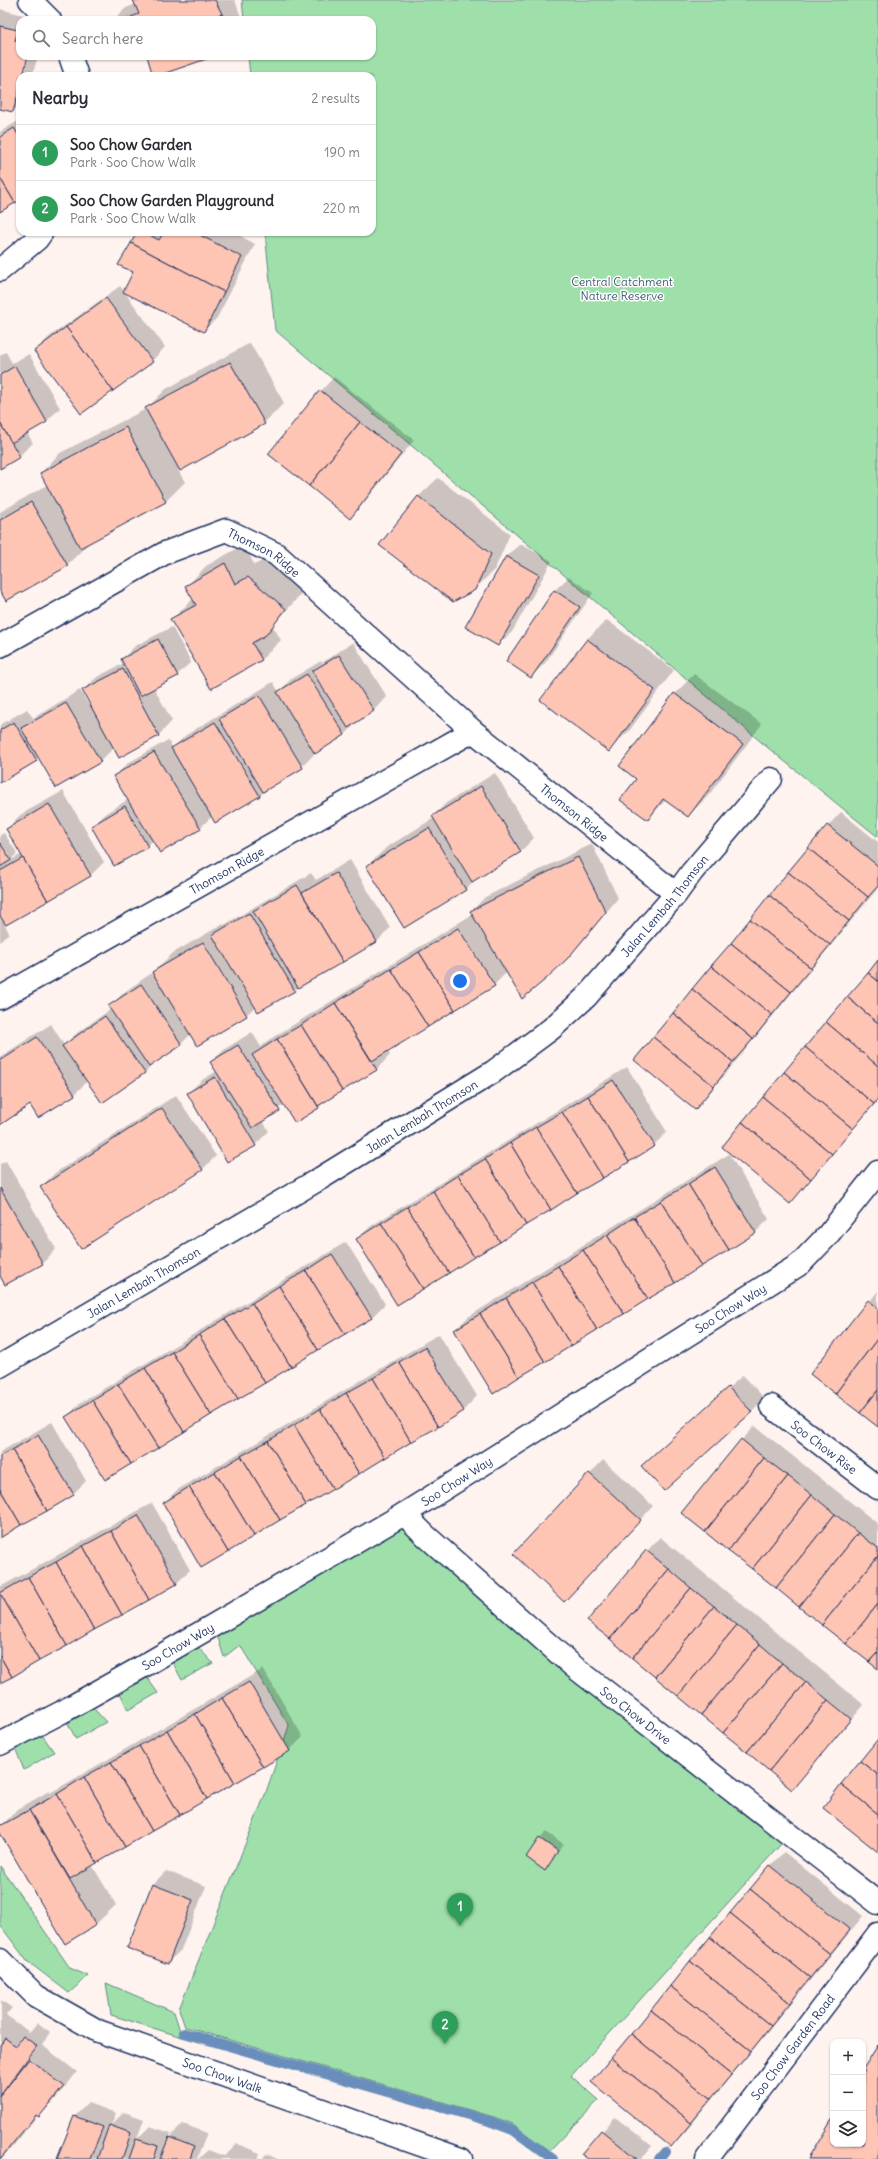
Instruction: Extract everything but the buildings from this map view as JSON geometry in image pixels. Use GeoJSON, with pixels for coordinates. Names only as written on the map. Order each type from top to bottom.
{"type":"FeatureCollection","features":[{"type":"Feature","properties":{"kind":"street"},"geometry":{"type":"LineString","coordinates":[[30,0],[46,16]]}},
{"type":"Feature","properties":{"kind":"street"},"geometry":{"type":"LineString","coordinates":[[71,60],[76,72]]}},
{"type":"Feature","properties":{"kind":"street"},"geometry":{"type":"LineString","coordinates":[[0,270],[39,236]]}},
{"type":"Feature","properties":{"kind":"street","name":"Thomson Ridge"},"geometry":{"type":"LineString","coordinates":[[0,646],[164,553],[226,530],[276,554],[473,731],[676,894]]}},
{"type":"Feature","properties":{"kind":"street","name":"Thomson Ridge"},"geometry":{"type":"LineString","coordinates":[[0,998],[473,731]]}},
{"type":"Feature","properties":{"kind":"street","name":"Jalan Lembah Thomson"},"geometry":{"type":"LineString","coordinates":[[0,1366],[321,1178],[493,1072],[551,1029],[586,997],[676,894],[692,872],[771,779]]}},
{"type":"Feature","properties":{"kind":"street","name":"Soo Chow Way"},"geometry":{"type":"LineString","coordinates":[[0,1744],[62,1712],[140,1668],[404,1514],[800,1264],[827,1236],[878,1172]]}},
{"type":"Feature","properties":{"kind":"street","name":"Soo Chow Rise"},"geometry":{"type":"LineString","coordinates":[[771,1406],[878,1488]]}},
{"type":"Feature","properties":{"kind":"street","name":"Soo Chow Drive"},"geometry":{"type":"LineString","coordinates":[[404,1514],[426,1536],[573,1666],[878,1903]]}},
{"type":"Feature","properties":{"kind":"street","name":"Soo Chow Garden Road"},"geometry":{"type":"LineString","coordinates":[[707,2159],[878,1934]]}},
{"type":"Feature","properties":{"kind":"street","name":"Soo Chow Walk"},"geometry":{"type":"LineString","coordinates":[[0,1960],[36,1996],[98,2031],[461,2159]]}},
{"type":"Feature","properties":{"kind":"green space","name":"Central Catchment Nature Reserve"},"geometry":{"type":"Polygon","coordinates":[[[242,0],[878,0],[878,837],[767,747],[275,330],[265,236],[376,236],[376,72],[250,72],[248,60],[376,60],[376,16],[244,16],[242,0]]]}},
{"type":"Feature","properties":{"kind":"green space"},"geometry":{"type":"Polygon","coordinates":[[[401,1515],[783,1842],[571,2076],[599,2100],[549,2152],[513,2124],[494,2117],[185,2027],[179,2009],[265,1795],[289,1726],[240,1645],[224,1657],[214,1625],[401,1515]]]}},
{"type":"Feature","properties":{"kind":"green space"},"geometry":{"type":"Polygon","coordinates":[[[190,1639],[213,1663],[182,1680],[167,1652],[190,1639]]]}},
{"type":"Feature","properties":{"kind":"green space"},"geometry":{"type":"Polygon","coordinates":[[[140,1668],[158,1693],[128,1710],[115,1682],[140,1668]]]}},
{"type":"Feature","properties":{"kind":"green space"},"geometry":{"type":"Polygon","coordinates":[[[85,1699],[106,1722],[76,1739],[62,1712],[85,1699]]]}},
{"type":"Feature","properties":{"kind":"green space"},"geometry":{"type":"Polygon","coordinates":[[[36,1726],[54,1752],[24,1770],[11,1738],[36,1726]]]}},
{"type":"Feature","properties":{"kind":"green space"},"geometry":{"type":"Polygon","coordinates":[[[0,1866],[70,1968],[88,1976],[69,1993],[27,1961],[0,1925],[0,1866]]]}},
{"type":"Feature","properties":{"kind":"green space"},"geometry":{"type":"Polygon","coordinates":[[[106,1983],[174,2012],[182,2037],[111,2015],[106,1983]]]}},
{"type":"Feature","properties":{"kind":"waterway"},"geometry":{"type":"LineString","coordinates":[[184,2033],[489,2121],[513,2130],[553,2159]]}},
{"type":"Feature","properties":{"kind":"waterway"},"geometry":{"type":"LineString","coordinates":[[659,2159],[665,2152]]}},
{"type":"Feature","properties":{"kind":"place","name":"Soo Chow Garden"},"geometry":{"type":"Point","coordinates":[460,1926]}},
{"type":"Feature","properties":{"kind":"place","name":"Soo Chow Garden Playground"},"geometry":{"type":"Point","coordinates":[445,2044]}}]}
